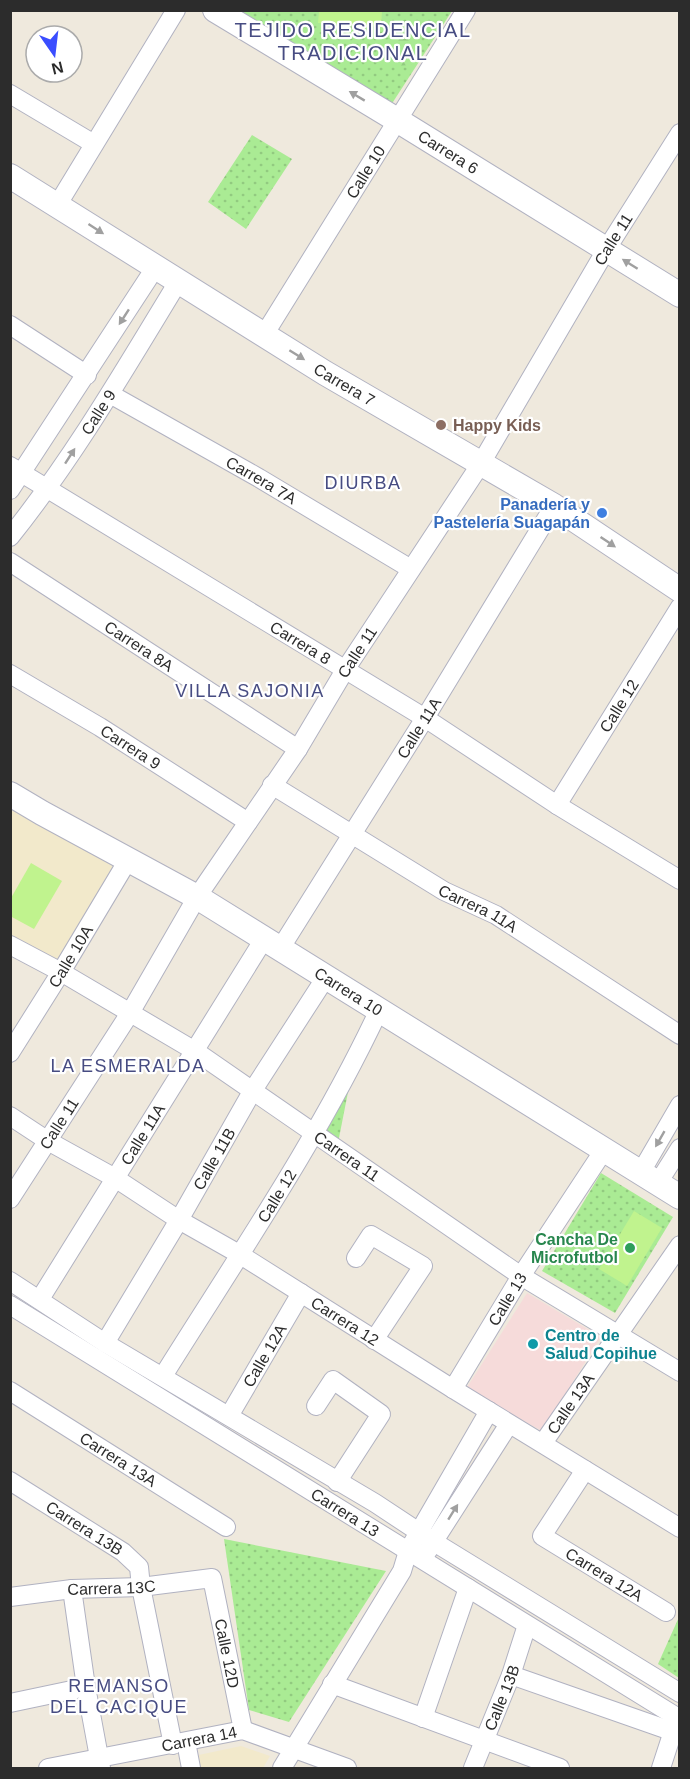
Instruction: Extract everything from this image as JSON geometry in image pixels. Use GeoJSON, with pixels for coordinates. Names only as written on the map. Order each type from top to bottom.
{"type":"FeatureCollection","features":[{"type":"Feature","properties":{"kind":"street"},"geometry":{"type":"LineString","coordinates":[[60,207],[61,199],[176,10]]}},
{"type":"Feature","properties":{"kind":"street","name":"Carrera 6"},"geometry":{"type":"LineString","coordinates":[[215,10],[680,295]]}},
{"type":"Feature","properties":{"kind":"street","name":"Calle 10"},"geometry":{"type":"LineString","coordinates":[[264,335],[466,10]]}},
{"type":"Feature","properties":{"kind":"street"},"geometry":{"type":"LineString","coordinates":[[10,94],[94,144]]}},
{"type":"Feature","properties":{"kind":"street","name":"Calle 11"},"geometry":{"type":"LineString","coordinates":[[10,1199],[130,1013],[197,897],[298,749],[345,670],[480,465],[606,250],[680,133]]}},
{"type":"Feature","properties":{"kind":"street","name":"Carrera 7"},"geometry":{"type":"LineString","coordinates":[[10,176],[264,335],[480,465],[554,506],[680,590]]}},
{"type":"Feature","properties":{"kind":"street","name":"Calle 9"},"geometry":{"type":"LineString","coordinates":[[10,490],[16,469],[87,375],[156,268]]}},
{"type":"Feature","properties":{"kind":"street","name":"Calle 9"},"geometry":{"type":"LineString","coordinates":[[10,537],[49,489],[178,282]]}},
{"type":"Feature","properties":{"kind":"street"},"geometry":{"type":"LineString","coordinates":[[10,325],[87,375]]}},
{"type":"Feature","properties":{"kind":"street","name":"Carrera 7A"},"geometry":{"type":"LineString","coordinates":[[110,394],[259,478],[411,569]]}},
{"type":"Feature","properties":{"kind":"street","name":"Carrera 8"},"geometry":{"type":"LineString","coordinates":[[16,469],[425,718],[557,805],[680,880]]}},
{"type":"Feature","properties":{"kind":"street","name":"Calle 11A"},"geometry":{"type":"LineString","coordinates":[[40,1299],[195,1051],[351,834],[425,718],[554,506]]}},
{"type":"Feature","properties":{"kind":"street","name":"Carrera 8A"},"geometry":{"type":"LineString","coordinates":[[10,562],[298,749]]}},
{"type":"Feature","properties":{"kind":"street","name":"Calle 12"},"geometry":{"type":"LineString","coordinates":[[557,805],[680,607]]}},
{"type":"Feature","properties":{"kind":"street","name":"Carrera 9"},"geometry":{"type":"LineString","coordinates":[[10,674],[100,727],[248,822]]}},
{"type":"Feature","properties":{"kind":"street","name":"Carrera 11A"},"geometry":{"type":"LineString","coordinates":[[273,785],[444,891],[496,915],[680,1035]]}},
{"type":"Feature","properties":{"kind":"street","name":"Carrera 10"},"geometry":{"type":"LineString","coordinates":[[10,794],[197,897],[680,1197]]}},
{"type":"Feature","properties":{"kind":"street","name":"Calle 10A"},"geometry":{"type":"LineString","coordinates":[[10,1053],[62,972],[128,860]]}},
{"type":"Feature","properties":{"kind":"street","name":"Carrera 11"},"geometry":{"type":"LineString","coordinates":[[10,945],[62,972],[195,1051],[521,1276],[680,1372]]}},
{"type":"Feature","properties":{"kind":"street","name":"Calle 11B"},"geometry":{"type":"LineString","coordinates":[[105,1343],[253,1090],[326,978]]}},
{"type":"Feature","properties":{"kind":"street","name":"Calle 12"},"geometry":{"type":"LineString","coordinates":[[163,1376],[314,1134],[356,1060],[379,1010]]}},
{"type":"Feature","properties":{"kind":"street"},"geometry":{"type":"LineString","coordinates":[[649,1178],[680,1105]]}},
{"type":"Feature","properties":{"kind":"street","name":"Carrera 12"},"geometry":{"type":"LineString","coordinates":[[10,1116],[48,1141],[115,1178],[179,1220],[239,1254],[509,1424],[680,1528]]}},
{"type":"Feature","properties":{"kind":"street"},"geometry":{"type":"LineString","coordinates":[[649,1178],[680,1148]]}},
{"type":"Feature","properties":{"kind":"street","name":"Calle 13"},"geometry":{"type":"LineString","coordinates":[[453,1389],[521,1276],[604,1150]]}},
{"type":"Feature","properties":{"kind":"street"},"geometry":{"type":"LineString","coordinates":[[356,1258],[371,1235],[423,1266],[374,1340]]}},
{"type":"Feature","properties":{"kind":"street","name":"Calle 13A"},"geometry":{"type":"LineString","coordinates":[[543,1443],[680,1245]]}},
{"type":"Feature","properties":{"kind":"street","name":"Carrera 13"},"geometry":{"type":"LineString","coordinates":[[10,1281],[105,1343],[375,1503],[680,1694]]}},
{"type":"Feature","properties":{"kind":"street","name":"Calle 12A"},"geometry":{"type":"LineString","coordinates":[[229,1416],[301,1293]]}},
{"type":"Feature","properties":{"kind":"street","name":"Carrera 13"},"geometry":{"type":"LineString","coordinates":[[10,1305],[527,1624],[677,1723]]}},
{"type":"Feature","properties":{"kind":"street"},"geometry":{"type":"LineString","coordinates":[[316,1406],[333,1380],[381,1414],[337,1482]]}},
{"type":"Feature","properties":{"kind":"street","name":"Carrera 13A"},"geometry":{"type":"LineString","coordinates":[[10,1391],[226,1527]]}},
{"type":"Feature","properties":{"kind":"street"},"geometry":{"type":"LineString","coordinates":[[427,1537],[489,1411]]}},
{"type":"Feature","properties":{"kind":"street"},"geometry":{"type":"LineString","coordinates":[[282,1768],[402,1571],[509,1424]]}},
{"type":"Feature","properties":{"kind":"street","name":"Carrera 12A"},"geometry":{"type":"LineString","coordinates":[[585,1470],[542,1536],[666,1612]]}},
{"type":"Feature","properties":{"kind":"street","name":"Carrera 13B"},"geometry":{"type":"LineString","coordinates":[[10,1481],[123,1552],[139,1567],[141,1587],[179,1743],[191,1768]]}},
{"type":"Feature","properties":{"kind":"street","name":"Carrera 13C"},"geometry":{"type":"LineString","coordinates":[[10,1597],[72,1589],[141,1587],[212,1578]]}},
{"type":"Feature","properties":{"kind":"street","name":"Calle 12D"},"geometry":{"type":"LineString","coordinates":[[212,1578],[243,1730]]}},
{"type":"Feature","properties":{"kind":"street"},"geometry":{"type":"LineString","coordinates":[[423,1718],[468,1588]]}},
{"type":"Feature","properties":{"kind":"street"},"geometry":{"type":"LineString","coordinates":[[72,1589],[100,1764]]}},
{"type":"Feature","properties":{"kind":"street","name":"Calle 13B"},"geometry":{"type":"LineString","coordinates":[[473,1768],[511,1675],[527,1624]]}},
{"type":"Feature","properties":{"kind":"street"},"geometry":{"type":"LineString","coordinates":[[511,1675],[677,1723],[660,1768]]}},
{"type":"Feature","properties":{"kind":"street"},"geometry":{"type":"LineString","coordinates":[[332,1684],[560,1768]]}},
{"type":"Feature","properties":{"kind":"street"},"geometry":{"type":"LineString","coordinates":[[10,1702],[86,1687]]}},
{"type":"Feature","properties":{"kind":"street","name":"Carrera 14"},"geometry":{"type":"LineString","coordinates":[[48,1768],[100,1764],[179,1743],[243,1730],[347,1768]]}},
{"type":"Feature","properties":{"kind":"shaded area"},"geometry":{"type":"Polygon","coordinates":[[[11,802],[128,860],[61,972],[11,942],[11,802]]]}},
{"type":"Feature","properties":{"kind":"shaded area"},"geometry":{"type":"Polygon","coordinates":[[[527,1293],[601,1337],[542,1431],[466,1389],[527,1293]]]}},
{"type":"Feature","properties":{"kind":"shaded area"},"geometry":{"type":"Polygon","coordinates":[[[241,1746],[270,1756],[263,1768],[197,1768],[194,1756],[241,1746]]]}},
{"type":"Feature","properties":{"kind":"green space"},"geometry":{"type":"Polygon","coordinates":[[[229,11],[452,11],[391,105],[229,11]]]}},
{"type":"Feature","properties":{"kind":"green space"},"geometry":{"type":"Polygon","coordinates":[[[319,11],[382,11],[381,27],[318,23],[319,11]]]}},
{"type":"Feature","properties":{"kind":"green space"},"geometry":{"type":"Polygon","coordinates":[[[413,35],[419,40],[416,63],[386,67],[383,65],[378,56],[379,44],[389,39],[413,35]]]}},
{"type":"Feature","properties":{"kind":"green space"},"geometry":{"type":"Polygon","coordinates":[[[252,135],[292,159],[246,229],[208,202],[252,135]]]}},
{"type":"Feature","properties":{"kind":"green space"},"geometry":{"type":"Polygon","coordinates":[[[31,863],[62,881],[34,929],[10,916],[11,898],[31,863]]]}},
{"type":"Feature","properties":{"kind":"green space"},"geometry":{"type":"Polygon","coordinates":[[[349,1087],[338,1143],[320,1131],[349,1087]]]}},
{"type":"Feature","properties":{"kind":"green space"},"geometry":{"type":"Polygon","coordinates":[[[601,1173],[673,1217],[615,1313],[542,1271],[601,1173]]]}},
{"type":"Feature","properties":{"kind":"green space","name":"Cancha De Microfutbol"},"geometry":{"type":"Polygon","coordinates":[[[634,1211],[662,1228],[627,1286],[599,1269],[634,1211]]]}},
{"type":"Feature","properties":{"kind":"green space"},"geometry":{"type":"Polygon","coordinates":[[[224,1539],[386,1571],[289,1722],[249,1710],[224,1539]]]}},
{"type":"Feature","properties":{"kind":"green space"},"geometry":{"type":"Polygon","coordinates":[[[679,1617],[679,1678],[658,1664],[679,1617]]]}},
{"type":"Feature","properties":{"kind":"place","name":"Happy Kids"},"geometry":{"type":"Point","coordinates":[441,425]}},
{"type":"Feature","properties":{"kind":"place","name":"Panadería y Pastelería Suagapán"},"geometry":{"type":"Point","coordinates":[602,513]}},
{"type":"Feature","properties":{"kind":"place","name":"Cancha De Microfutbol"},"geometry":{"type":"Point","coordinates":[630,1248]}},
{"type":"Feature","properties":{"kind":"place","name":"Centro de Salud Copihue"},"geometry":{"type":"Point","coordinates":[533,1344]}},
{"type":"Feature","properties":{"kind":"district","name":"TEJIDO RESIDENCIAL TRADICIONAL"},"geometry":{"type":"Point","coordinates":[353,42]}},
{"type":"Feature","properties":{"kind":"district","name":"DIURBA"},"geometry":{"type":"Point","coordinates":[363,483]}},
{"type":"Feature","properties":{"kind":"district","name":"VILLA SAJONIA"},"geometry":{"type":"Point","coordinates":[250,691]}},
{"type":"Feature","properties":{"kind":"district","name":"LA ESMERALDA"},"geometry":{"type":"Point","coordinates":[128,1066]}},
{"type":"Feature","properties":{"kind":"district","name":"REMANSO DEL CACIQUE"},"geometry":{"type":"Point","coordinates":[119,1696]}}]}
